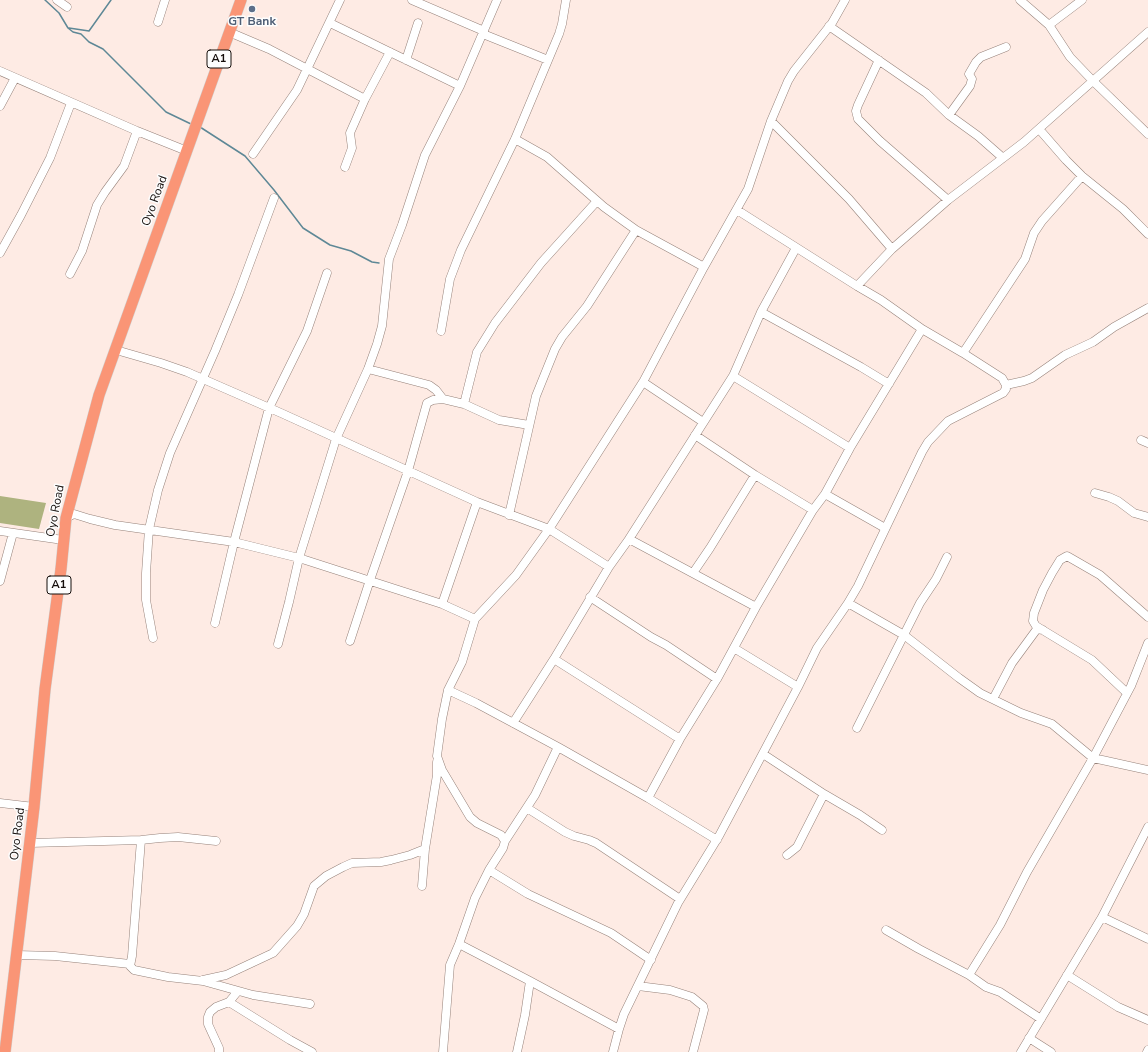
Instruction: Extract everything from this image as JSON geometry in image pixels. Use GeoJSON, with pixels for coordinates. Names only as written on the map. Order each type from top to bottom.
{"type":"FeatureCollection","features":[{"type":"Feature","properties":{"kind":"highway","name":"Oyo Road"},"geometry":{"type":"LineString","coordinates":[[4,1047],[17,955],[34,807],[44,689],[66,518],[99,395],[241,0]]}},
{"type":"Feature","properties":{"kind":"street"},"geometry":{"type":"LineString","coordinates":[[57,0],[67,7]]}},
{"type":"Feature","properties":{"kind":"street"},"geometry":{"type":"LineString","coordinates":[[158,22],[165,0]]}},
{"type":"Feature","properties":{"kind":"street"},"geometry":{"type":"LineString","coordinates":[[253,154],[297,90],[340,0]]}},
{"type":"Feature","properties":{"kind":"street"},"geometry":{"type":"LineString","coordinates":[[412,0],[548,60]]}},
{"type":"Feature","properties":{"kind":"street"},"geometry":{"type":"LineString","coordinates":[[278,644],[299,558],[336,439],[368,370],[382,326],[389,260],[425,155],[460,86],[497,0]]}},
{"type":"Feature","properties":{"kind":"street"},"geometry":{"type":"LineString","coordinates":[[440,331],[450,280],[461,250],[515,139],[562,24],[566,0]]}},
{"type":"Feature","properties":{"kind":"street"},"geometry":{"type":"LineString","coordinates":[[422,886],[425,849],[437,775],[437,756],[442,719],[448,690],[462,662],[474,619],[516,575],[549,529],[643,382],[704,267],[748,189],[771,121],[794,71],[829,26],[845,0]]}},
{"type":"Feature","properties":{"kind":"street"},"geometry":{"type":"LineString","coordinates":[[1020,0],[1049,25],[1070,57],[1148,134]]}},
{"type":"Feature","properties":{"kind":"street"},"geometry":{"type":"LineString","coordinates":[[1049,25],[1082,0]]}},
{"type":"Feature","properties":{"kind":"street"},"geometry":{"type":"LineString","coordinates":[[330,23],[460,86]]}},
{"type":"Feature","properties":{"kind":"street"},"geometry":{"type":"LineString","coordinates":[[406,60],[418,23]]}},
{"type":"Feature","properties":{"kind":"street"},"geometry":{"type":"LineString","coordinates":[[829,26],[926,93],[949,115],[978,136],[1003,158]]}},
{"type":"Feature","properties":{"kind":"street"},"geometry":{"type":"LineString","coordinates":[[229,32],[270,49],[365,98]]}},
{"type":"Feature","properties":{"kind":"street"},"geometry":{"type":"LineString","coordinates":[[857,286],[892,249],[948,200],[1039,129],[1092,80],[1148,32]]}},
{"type":"Feature","properties":{"kind":"street"},"geometry":{"type":"LineString","coordinates":[[949,115],[970,86],[972,79],[969,74],[976,62],[981,57],[1006,47]]}},
{"type":"Feature","properties":{"kind":"street"},"geometry":{"type":"LineString","coordinates":[[345,167],[352,148],[350,133],[365,98],[390,52]]}},
{"type":"Feature","properties":{"kind":"street"},"geometry":{"type":"LineString","coordinates":[[879,60],[858,105],[856,111],[858,118],[880,141],[948,200]]}},
{"type":"Feature","properties":{"kind":"street"},"geometry":{"type":"LineString","coordinates":[[0,71],[71,103],[187,151]]}},
{"type":"Feature","properties":{"kind":"street"},"geometry":{"type":"LineString","coordinates":[[0,106],[15,78]]}},
{"type":"Feature","properties":{"kind":"street"},"geometry":{"type":"LineString","coordinates":[[0,253],[50,158],[71,103]]}},
{"type":"Feature","properties":{"kind":"street"},"geometry":{"type":"LineString","coordinates":[[771,121],[849,199],[892,249]]}},
{"type":"Feature","properties":{"kind":"street"},"geometry":{"type":"LineString","coordinates":[[1039,129],[1082,176],[1123,209],[1148,234]]}},
{"type":"Feature","properties":{"kind":"street"},"geometry":{"type":"LineString","coordinates":[[70,274],[82,250],[97,205],[124,166],[137,131]]}},
{"type":"Feature","properties":{"kind":"street"},"geometry":{"type":"LineString","coordinates":[[515,139],[547,157],[604,207],[636,230],[704,267]]}},
{"type":"Feature","properties":{"kind":"street"},"geometry":{"type":"LineString","coordinates":[[963,353],[1025,259],[1034,233],[1042,221],[1082,176]]}},
{"type":"Feature","properties":{"kind":"street"},"geometry":{"type":"LineString","coordinates":[[153,638],[146,600],[149,529],[158,490],[170,453],[238,295],[274,198]]}},
{"type":"Feature","properties":{"kind":"street"},"geometry":{"type":"LineString","coordinates":[[464,404],[477,352],[494,323],[541,263],[585,212],[597,201]]}},
{"type":"Feature","properties":{"kind":"street"},"geometry":{"type":"LineString","coordinates":[[613,1052],[619,1029],[650,960],[680,899],[716,840],[763,754],[817,648],[848,603],[868,567],[885,528],[928,442],[948,421],[1006,389],[1006,385],[1002,378],[922,329],[880,300],[737,210]]}},
{"type":"Feature","properties":{"kind":"street"},"geometry":{"type":"LineString","coordinates":[[509,515],[536,396],[555,349],[562,337],[587,306],[636,230]]}},
{"type":"Feature","properties":{"kind":"street"},"geometry":{"type":"LineString","coordinates":[[513,723],[554,659],[609,567],[629,539],[733,376],[761,312],[796,248]]}},
{"type":"Feature","properties":{"kind":"street"},"geometry":{"type":"LineString","coordinates":[[214,623],[269,408],[307,330],[327,273]]}},
{"type":"Feature","properties":{"kind":"street"},"geometry":{"type":"LineString","coordinates":[[1006,385],[1032,378],[1065,355],[1093,342],[1114,327],[1148,308]]}},
{"type":"Feature","properties":{"kind":"street"},"geometry":{"type":"LineString","coordinates":[[761,312],[889,384]]}},
{"type":"Feature","properties":{"kind":"street"},"geometry":{"type":"LineString","coordinates":[[648,798],[680,739],[717,679],[756,607],[813,510],[825,494],[850,448],[922,329]]}},
{"type":"Feature","properties":{"kind":"street"},"geometry":{"type":"LineString","coordinates":[[116,350],[187,372],[477,502],[549,529],[609,567]]}},
{"type":"Feature","properties":{"kind":"street"},"geometry":{"type":"LineString","coordinates":[[368,370],[429,385],[436,390],[443,399]]}},
{"type":"Feature","properties":{"kind":"street"},"geometry":{"type":"LineString","coordinates":[[733,376],[850,448]]}},
{"type":"Feature","properties":{"kind":"street"},"geometry":{"type":"LineString","coordinates":[[643,382],[703,422]]}},
{"type":"Feature","properties":{"kind":"street"},"geometry":{"type":"LineString","coordinates":[[350,641],[408,471],[427,403],[433,400],[443,399],[464,404],[499,420],[529,425]]}},
{"type":"Feature","properties":{"kind":"street"},"geometry":{"type":"LineString","coordinates":[[696,435],[755,475],[813,510]]}},
{"type":"Feature","properties":{"kind":"street"},"geometry":{"type":"LineString","coordinates":[[693,573],[755,475]]}},
{"type":"Feature","properties":{"kind":"street"},"geometry":{"type":"LineString","coordinates":[[1095,493],[1118,501],[1134,513],[1148,517]]}},
{"type":"Feature","properties":{"kind":"street"},"geometry":{"type":"LineString","coordinates":[[825,494],[885,528]]}},
{"type":"Feature","properties":{"kind":"street"},"geometry":{"type":"LineString","coordinates":[[442,604],[477,502]]}},
{"type":"Feature","properties":{"kind":"street"},"geometry":{"type":"LineString","coordinates":[[66,518],[74,514],[115,525],[234,542],[299,558],[442,604],[474,619]]}},
{"type":"Feature","properties":{"kind":"street"},"geometry":{"type":"LineString","coordinates":[[0,532],[63,540]]}},
{"type":"Feature","properties":{"kind":"street"},"geometry":{"type":"LineString","coordinates":[[0,581],[13,533]]}},
{"type":"Feature","properties":{"kind":"street"},"geometry":{"type":"LineString","coordinates":[[629,539],[756,607]]}},
{"type":"Feature","properties":{"kind":"street"},"geometry":{"type":"LineString","coordinates":[[1127,693],[1092,660],[1034,624],[1034,613],[1043,590],[1052,573],[1065,556],[1069,556],[1100,575],[1148,617]]}},
{"type":"Feature","properties":{"kind":"street"},"geometry":{"type":"LineString","coordinates":[[857,728],[920,603],[936,579],[947,557]]}},
{"type":"Feature","properties":{"kind":"street"},"geometry":{"type":"LineString","coordinates":[[590,597],[666,644],[717,679]]}},
{"type":"Feature","properties":{"kind":"street"},"geometry":{"type":"LineString","coordinates":[[848,603],[904,635],[980,693],[1021,713],[1052,724],[1093,758],[1148,770]]}},
{"type":"Feature","properties":{"kind":"street"},"geometry":{"type":"LineString","coordinates":[[992,699],[1012,663],[1037,629],[1044,630]]}},
{"type":"Feature","properties":{"kind":"street"},"geometry":{"type":"LineString","coordinates":[[970,975],[1000,925],[1027,872],[1093,758],[1127,693],[1148,643]]}},
{"type":"Feature","properties":{"kind":"street"},"geometry":{"type":"LineString","coordinates":[[734,648],[798,687]]}},
{"type":"Feature","properties":{"kind":"street"},"geometry":{"type":"LineString","coordinates":[[554,659],[680,739]]}},
{"type":"Feature","properties":{"kind":"street"},"geometry":{"type":"LineString","coordinates":[[448,690],[476,703],[558,747],[648,798],[716,840]]}},
{"type":"Feature","properties":{"kind":"street"},"geometry":{"type":"LineString","coordinates":[[443,1052],[450,965],[475,898],[489,870],[503,848],[504,841],[535,796],[558,747]]}},
{"type":"Feature","properties":{"kind":"street"},"geometry":{"type":"LineString","coordinates":[[763,754],[882,830]]}},
{"type":"Feature","properties":{"kind":"street"},"geometry":{"type":"LineString","coordinates":[[437,756],[442,770],[470,818],[477,823],[501,834],[504,841]]}},
{"type":"Feature","properties":{"kind":"street"},"geometry":{"type":"LineString","coordinates":[[787,855],[796,847],[824,794]]}},
{"type":"Feature","properties":{"kind":"street"},"geometry":{"type":"LineString","coordinates":[[0,803],[34,807]]}},
{"type":"Feature","properties":{"kind":"street"},"geometry":{"type":"LineString","coordinates":[[527,808],[565,832],[596,843],[680,899]]}},
{"type":"Feature","properties":{"kind":"street"},"geometry":{"type":"LineString","coordinates":[[1021,1052],[1102,917],[1148,828]]}},
{"type":"Feature","properties":{"kind":"street"},"geometry":{"type":"LineString","coordinates":[[30,843],[141,840],[160,838],[216,841]]}},
{"type":"Feature","properties":{"kind":"street"},"geometry":{"type":"LineString","coordinates":[[141,840],[132,956],[130,964],[134,970],[168,977],[203,980],[253,995],[310,1004]]}},
{"type":"Feature","properties":{"kind":"street"},"geometry":{"type":"LineString","coordinates":[[203,980],[226,975],[273,953],[297,926],[304,914],[314,886],[326,876],[352,863],[386,861],[410,855],[425,849]]}},
{"type":"Feature","properties":{"kind":"street"},"geometry":{"type":"LineString","coordinates":[[489,870],[528,894],[611,933],[650,960]]}},
{"type":"Feature","properties":{"kind":"street"},"geometry":{"type":"LineString","coordinates":[[1102,917],[1148,939]]}},
{"type":"Feature","properties":{"kind":"street"},"geometry":{"type":"LineString","coordinates":[[886,930],[970,975],[986,987],[1000,992],[1041,1019]]}},
{"type":"Feature","properties":{"kind":"street"},"geometry":{"type":"LineString","coordinates":[[459,944],[530,980],[619,1029]]}},
{"type":"Feature","properties":{"kind":"street"},"geometry":{"type":"LineString","coordinates":[[17,955],[56,956],[130,964]]}},
{"type":"Feature","properties":{"kind":"street"},"geometry":{"type":"LineString","coordinates":[[1067,975],[1118,1007],[1148,1020]]}},
{"type":"Feature","properties":{"kind":"street"},"geometry":{"type":"LineString","coordinates":[[517,1052],[530,980]]}},
{"type":"Feature","properties":{"kind":"street"},"geometry":{"type":"LineString","coordinates":[[638,986],[670,990],[692,997],[703,1006],[704,1010],[693,1052]]}},
{"type":"Feature","properties":{"kind":"street"},"geometry":{"type":"LineString","coordinates":[[219,1052],[219,1048],[208,1024],[208,1017],[210,1012],[216,1007],[229,1002],[238,991]]}},
{"type":"Feature","properties":{"kind":"street"},"geometry":{"type":"LineString","coordinates":[[229,1002],[312,1052]]}},
{"type":"Feature","properties":{"kind":"street"},"geometry":{"type":"LineString","coordinates":[[1029,1038],[1051,1052]]}},
{"type":"Feature","properties":{"kind":"green space"},"geometry":{"type":"Polygon","coordinates":[[[0,496],[46,503],[39,529],[0,523],[0,496]]]}},
{"type":"Feature","properties":{"kind":"waterway"},"geometry":{"type":"LineString","coordinates":[[45,0],[59,13],[68,28],[73,32],[81,34],[89,42],[103,49],[166,112],[191,124]]}},
{"type":"Feature","properties":{"kind":"waterway"},"geometry":{"type":"LineString","coordinates":[[69,28],[89,31],[111,0]]}},
{"type":"Feature","properties":{"kind":"waterway"},"geometry":{"type":"LineString","coordinates":[[200,127],[245,156],[274,190],[303,228],[330,245],[351,251],[372,262],[379,263]]}},
{"type":"Feature","properties":{"kind":"place","name":"GT Bank"},"geometry":{"type":"Point","coordinates":[252,9]}}]}
